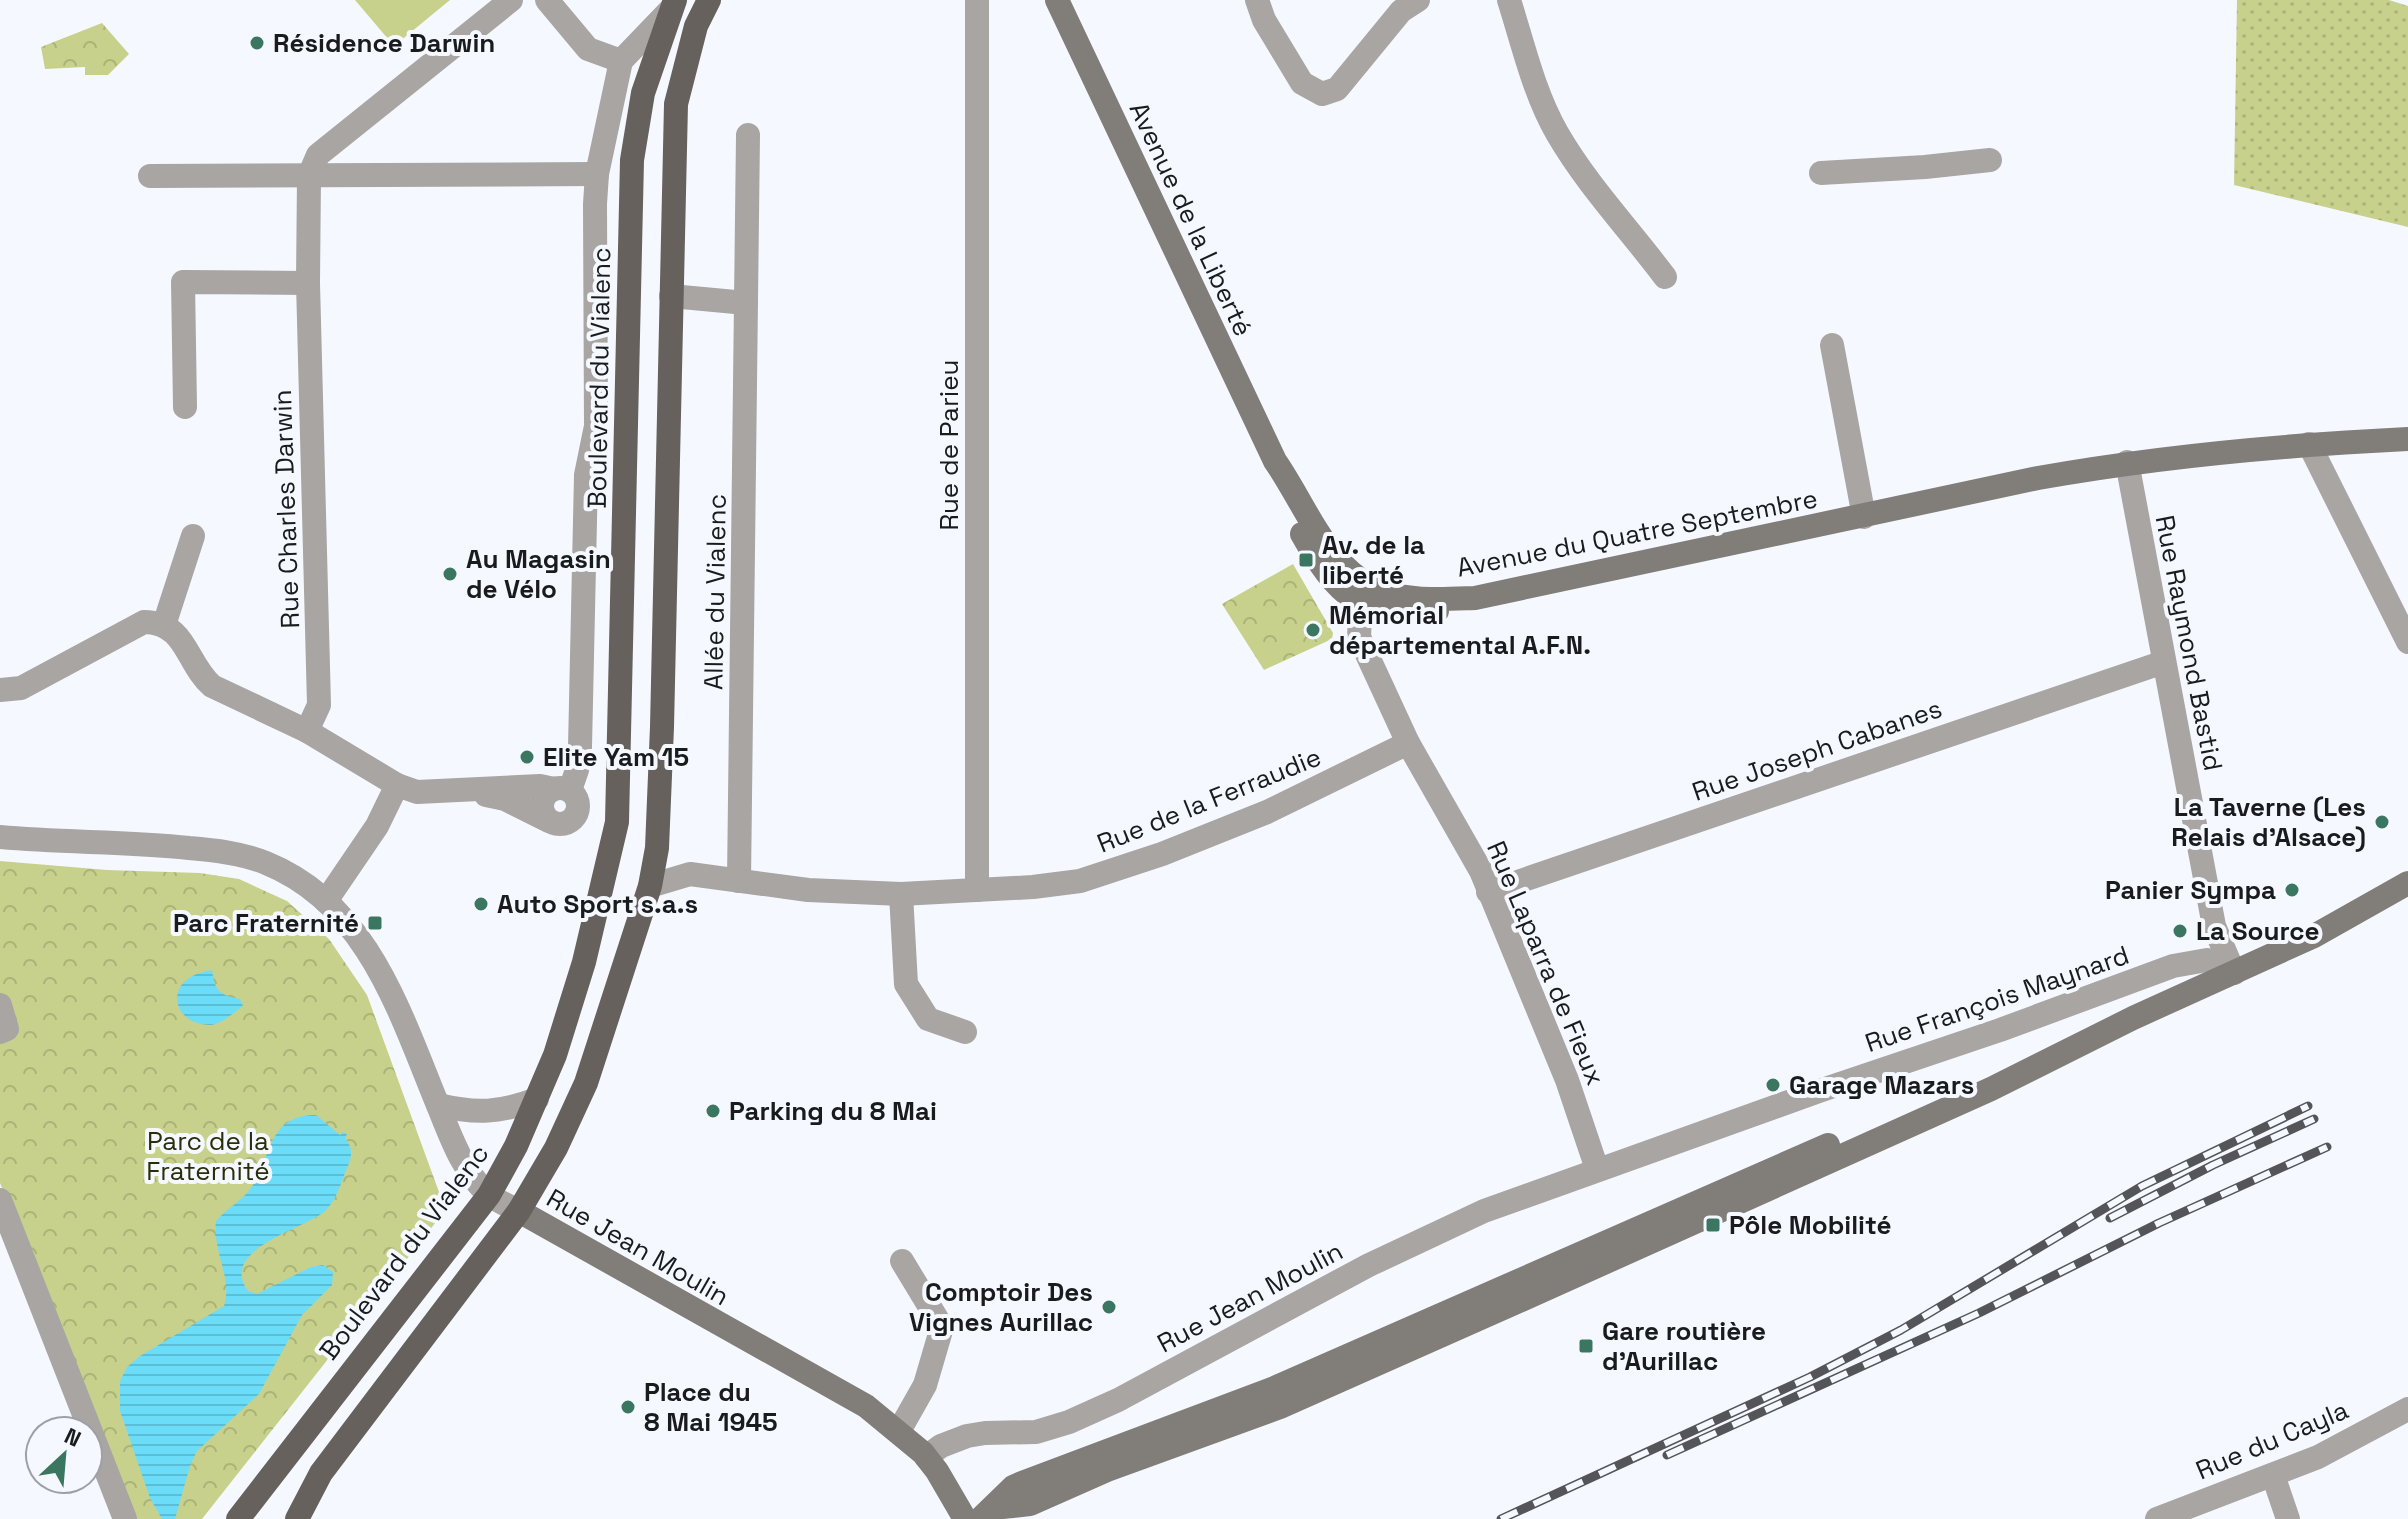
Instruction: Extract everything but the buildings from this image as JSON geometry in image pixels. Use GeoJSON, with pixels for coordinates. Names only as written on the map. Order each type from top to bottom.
{"type":"FeatureCollection","features":[{"type":"Feature","properties":{"kind":"main road"},"geometry":{"type":"LineString","coordinates":[[297,1519],[321,1473],[519,1211],[556,1148],[586,1083],[650,886],[657,848],[662,727],[676,104],[696,26],[709,0]]}},
{"type":"Feature","properties":{"kind":"main road","name":"Boulevard du Vialenc"},"geometry":{"type":"LineString","coordinates":[[238,1519],[489,1195],[516,1146],[555,1055],[584,962],[617,822],[618,428],[632,160],[643,93],[673,4]]}},
{"type":"Feature","properties":{"kind":"street"},"geometry":{"type":"LineString","coordinates":[[309,176],[318,155],[511,0]]}},
{"type":"Feature","properties":{"kind":"street"},"geometry":{"type":"LineString","coordinates":[[547,0],[588,49],[621,61]]}},
{"type":"Feature","properties":{"kind":"street","name":"Rue de Parieu"},"geometry":{"type":"LineString","coordinates":[[977,0],[977,890]]}},
{"type":"Feature","properties":{"kind":"street","name":"Avenue de la Liberté"},"geometry":{"type":"LineString","coordinates":[[1057,0],[1275,461],[1314,528],[1369,597]]}},
{"type":"Feature","properties":{"kind":"street"},"geometry":{"type":"LineString","coordinates":[[1257,0],[1264,20],[1302,83],[1322,94],[1337,89],[1401,11],[1418,0]]}},
{"type":"Feature","properties":{"kind":"street"},"geometry":{"type":"LineString","coordinates":[[1509,0],[1543,105],[1557,133],[1587,180],[1665,277]]}},
{"type":"Feature","properties":{"kind":"street"},"geometry":{"type":"LineString","coordinates":[[562,790],[577,770],[580,747],[586,475],[596,426],[597,174],[621,61],[673,4]]}},
{"type":"Feature","properties":{"kind":"street","name":"Allée du Vialenc"},"geometry":{"type":"LineString","coordinates":[[739,881],[748,135]]}},
{"type":"Feature","properties":{"kind":"street"},"geometry":{"type":"LineString","coordinates":[[1821,173],[1990,160]]}},
{"type":"Feature","properties":{"kind":"street"},"geometry":{"type":"LineString","coordinates":[[150,176],[597,174]]}},
{"type":"Feature","properties":{"kind":"street","name":"Rue Charles Darwin"},"geometry":{"type":"LineString","coordinates":[[307,731],[319,705],[308,283],[309,176]]}},
{"type":"Feature","properties":{"kind":"street"},"geometry":{"type":"LineString","coordinates":[[185,407],[183,282],[308,283]]}},
{"type":"Feature","properties":{"kind":"street"},"geometry":{"type":"LineString","coordinates":[[671,296],[746,303]]}},
{"type":"Feature","properties":{"kind":"street"},"geometry":{"type":"LineString","coordinates":[[595,343],[603,369],[603,416],[618,428]]}},
{"type":"Feature","properties":{"kind":"street"},"geometry":{"type":"LineString","coordinates":[[1832,345],[1864,517]]}},
{"type":"Feature","properties":{"kind":"street","name":"Avenue du Quatre Septembre"},"geometry":{"type":"LineString","coordinates":[[1369,597],[1475,598],[2038,478],[2127,462],[2309,444],[2408,439]]}},
{"type":"Feature","properties":{"kind":"street"},"geometry":{"type":"LineString","coordinates":[[2309,444],[2408,642]]}},
{"type":"Feature","properties":{"kind":"street","name":"Avenue de la Liberté"},"geometry":{"type":"LineString","coordinates":[[1275,461],[1281,489],[1359,637],[1408,743]]}},
{"type":"Feature","properties":{"kind":"street","name":"Rue Raymond Bastid"},"geometry":{"type":"LineString","coordinates":[[2127,462],[2223,977]]}},
{"type":"Feature","properties":{"kind":"street"},"geometry":{"type":"LineString","coordinates":[[164,625],[193,536]]}},
{"type":"Feature","properties":{"kind":"street","name":"Avenue de la Liberté"},"geometry":{"type":"LineString","coordinates":[[1312,552],[1328,577],[1369,597]]}},
{"type":"Feature","properties":{"kind":"street"},"geometry":{"type":"LineString","coordinates":[[1359,637],[1360,616],[1369,597]]}},
{"type":"Feature","properties":{"kind":"street"},"geometry":{"type":"LineString","coordinates":[[0,690],[21,688],[144,622],[164,625],[178,635],[200,675],[212,686],[307,731],[397,785],[417,792],[540,786],[562,790],[579,805],[576,817],[566,824],[549,821],[505,799],[447,791]]}},
{"type":"Feature","properties":{"kind":"street","name":"Rue Joseph Cabanes"},"geometry":{"type":"LineString","coordinates":[[1488,892],[2164,662]]}},
{"type":"Feature","properties":{"kind":"street","name":"Rue de la Ferraudie"},"geometry":{"type":"LineString","coordinates":[[650,886],[690,874],[808,890],[901,894],[1033,887],[1080,881],[1113,872],[1267,812],[1408,743]]}},
{"type":"Feature","properties":{"kind":"street","name":"Rue Laparra de Fieux"},"geometry":{"type":"LineString","coordinates":[[1408,743],[1481,871],[1567,1080],[1597,1169]]}},
{"type":"Feature","properties":{"kind":"street"},"geometry":{"type":"LineString","coordinates":[[326,901],[377,826],[397,785]]}},
{"type":"Feature","properties":{"kind":"street","name":"Rue Jean Moulin"},"geometry":{"type":"LineString","coordinates":[[0,837],[150,844],[221,851],[264,862],[301,879],[360,937],[384,977],[462,1161],[489,1195],[866,1406],[926,1457],[965,1519]]}},
{"type":"Feature","properties":{"kind":"street"},"geometry":{"type":"LineString","coordinates":[[657,848],[690,874]]}},
{"type":"Feature","properties":{"kind":"street"},"geometry":{"type":"LineString","coordinates":[[987,1514],[1030,1504],[1107,1470],[1280,1407],[1991,1089],[2133,1018],[2314,936],[2408,883]]}},
{"type":"Feature","properties":{"kind":"street"},"geometry":{"type":"LineString","coordinates":[[901,894],[906,984],[928,1019],[965,1032]]}},
{"type":"Feature","properties":{"kind":"street","name":"Rue François Maynard"},"geometry":{"type":"LineString","coordinates":[[1597,1169],[2000,1030],[2173,966],[2207,960],[2223,977]]}},
{"type":"Feature","properties":{"kind":"street"},"geometry":{"type":"LineString","coordinates":[[0,1005],[7,1029],[0,1032]]}},
{"type":"Feature","properties":{"kind":"street"},"geometry":{"type":"LineString","coordinates":[[438,1105],[475,1112],[507,1110],[537,1099]]}},
{"type":"Feature","properties":{"kind":"street","name":"Rue Jean Moulin"},"geometry":{"type":"LineString","coordinates":[[926,1457],[941,1446],[967,1436],[1036,1432],[1069,1422],[1118,1400],[1369,1265],[1484,1211],[1597,1169]]}},
{"type":"Feature","properties":{"kind":"street"},"geometry":{"type":"LineString","coordinates":[[0,1200],[125,1519]]}},
{"type":"Feature","properties":{"kind":"street"},"geometry":{"type":"LineString","coordinates":[[899,1431],[925,1385],[942,1327],[902,1261]]}},
{"type":"Feature","properties":{"kind":"street","name":"Rue du Cayla"},"geometry":{"type":"LineString","coordinates":[[2157,1519],[2318,1457],[2408,1409]]}},
{"type":"Feature","properties":{"kind":"street"},"geometry":{"type":"LineString","coordinates":[[2273,1475],[2288,1519]]}},
{"type":"Feature","properties":{"kind":"green space"},"geometry":{"type":"Polygon","coordinates":[[[355,0],[450,0],[394,46],[355,0]]]}},
{"type":"Feature","properties":{"kind":"green space"},"geometry":{"type":"Polygon","coordinates":[[[2237,0],[2389,0],[2408,6],[2408,227],[2234,185],[2237,0]]]}},
{"type":"Feature","properties":{"kind":"green space"},"geometry":{"type":"Polygon","coordinates":[[[102,23],[129,54],[108,75],[85,75],[85,67],[45,69],[41,47],[102,23]]]}},
{"type":"Feature","properties":{"kind":"green space"},"geometry":{"type":"Polygon","coordinates":[[[1293,564],[1333,633],[1332,639],[1264,670],[1222,604],[1293,564]]]}},
{"type":"Feature","properties":{"kind":"green space","name":"Parc de la Fraternité"},"geometry":{"type":"Polygon","coordinates":[[[0,861],[107,870],[200,873],[239,879],[287,901],[329,939],[367,995],[439,1192],[440,1207],[436,1222],[202,1519],[130,1519],[104,1452],[104,1415],[90,1415],[0,1183],[0,861]]]}},
{"type":"Feature","properties":{"kind":"water"},"geometry":{"type":"Polygon","coordinates":[[[212,970],[219,991],[240,999],[243,1006],[214,1024],[197,1023],[180,1010],[178,991],[184,982],[195,975],[212,970]]]}},
{"type":"Feature","properties":{"kind":"water"},"geometry":{"type":"Polygon","coordinates":[[[316,1115],[340,1135],[343,1132],[347,1134],[345,1138],[351,1151],[350,1159],[337,1194],[324,1212],[253,1253],[244,1264],[242,1277],[248,1291],[257,1294],[311,1267],[323,1265],[333,1272],[332,1285],[302,1315],[259,1394],[197,1451],[175,1519],[162,1519],[150,1498],[120,1411],[120,1381],[127,1367],[140,1356],[224,1306],[226,1285],[217,1243],[216,1221],[253,1185],[280,1129],[300,1117],[316,1115]]]}},
{"type":"Feature","properties":{"kind":"railway"},"geometry":{"type":"LineString","coordinates":[[1501,1519],[1810,1377],[1901,1330],[2142,1186],[2308,1106]]}},
{"type":"Feature","properties":{"kind":"railway"},"geometry":{"type":"LineString","coordinates":[[2110,1218],[2213,1165],[2314,1119]]}},
{"type":"Feature","properties":{"kind":"railway"},"geometry":{"type":"LineString","coordinates":[[1667,1455],[1979,1313],[2159,1223],[2327,1147]]}},
{"type":"Feature","properties":{"kind":"place","name":"Résidence Darwin"},"geometry":{"type":"Point","coordinates":[257,43]}},
{"type":"Feature","properties":{"kind":"place","name":"Av. de la liberté"},"geometry":{"type":"Point","coordinates":[1306,560]}},
{"type":"Feature","properties":{"kind":"place","name":"Au Magasin de Vélo"},"geometry":{"type":"Point","coordinates":[450,574]}},
{"type":"Feature","properties":{"kind":"place","name":"Mémorial départemental A.F.N."},"geometry":{"type":"Point","coordinates":[1313,630]}},
{"type":"Feature","properties":{"kind":"place","name":"Elite Yam 15"},"geometry":{"type":"Point","coordinates":[527,757]}},
{"type":"Feature","properties":{"kind":"place","name":"La Taverne (Les Relais d'Alsace)"},"geometry":{"type":"Point","coordinates":[2382,822]}},
{"type":"Feature","properties":{"kind":"place","name":"Panier Sympa"},"geometry":{"type":"Point","coordinates":[2292,890]}},
{"type":"Feature","properties":{"kind":"place","name":"Auto Sport s.a.s"},"geometry":{"type":"Point","coordinates":[481,904]}},
{"type":"Feature","properties":{"kind":"place","name":"Parc Fraternité"},"geometry":{"type":"Point","coordinates":[375,923]}},
{"type":"Feature","properties":{"kind":"place","name":"La Source"},"geometry":{"type":"Point","coordinates":[2180,931]}},
{"type":"Feature","properties":{"kind":"place","name":"Garage Mazars"},"geometry":{"type":"Point","coordinates":[1773,1085]}},
{"type":"Feature","properties":{"kind":"place","name":"Parking du 8 Mai"},"geometry":{"type":"Point","coordinates":[713,1111]}},
{"type":"Feature","properties":{"kind":"place","name":"Pôle Mobilité"},"geometry":{"type":"Point","coordinates":[1713,1225]}},
{"type":"Feature","properties":{"kind":"place","name":"Comptoir Des Vignes Aurillac"},"geometry":{"type":"Point","coordinates":[1109,1307]}},
{"type":"Feature","properties":{"kind":"place","name":"Gare routière d'Aurillac"},"geometry":{"type":"Point","coordinates":[1586,1346]}},
{"type":"Feature","properties":{"kind":"place","name":"Place du 8 Mai 1945"},"geometry":{"type":"Point","coordinates":[628,1407]}}]}
